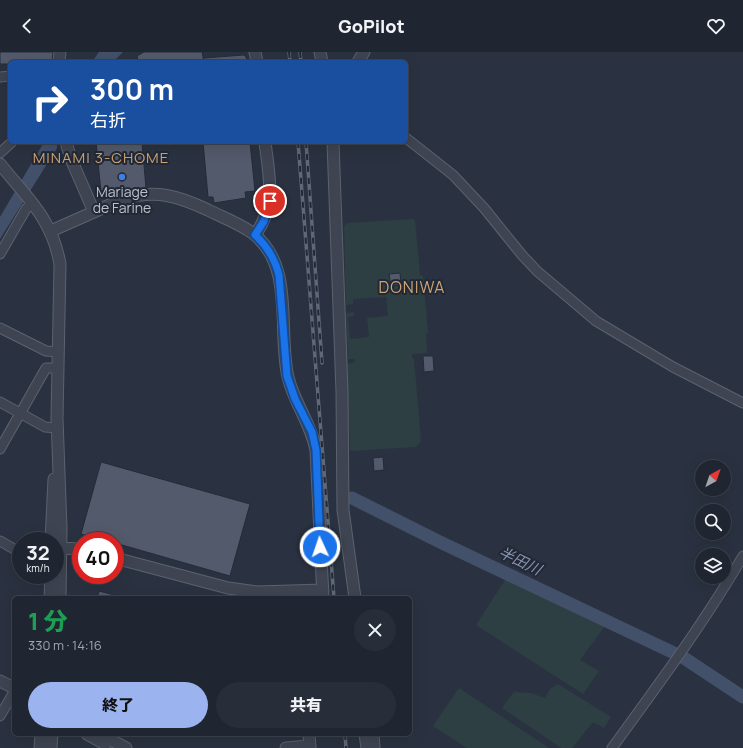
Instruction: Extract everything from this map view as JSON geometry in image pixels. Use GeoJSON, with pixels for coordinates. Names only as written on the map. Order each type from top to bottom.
{"type":"FeatureCollection","features":[{"type":"Feature","properties":{"kind":"street"},"geometry":{"type":"LineString","coordinates":[[408,140],[453,175],[484,208],[537,271],[596,322],[673,367],[743,403]]}},
{"type":"Feature","properties":{"kind":"street"},"geometry":{"type":"LineString","coordinates":[[0,153],[10,144]]}},
{"type":"Feature","properties":{"kind":"street"},"geometry":{"type":"LineString","coordinates":[[67,144],[71,160],[94,212]]}},
{"type":"Feature","properties":{"kind":"street"},"geometry":{"type":"LineString","coordinates":[[255,235],[264,221],[270,201],[265,144]]}},
{"type":"Feature","properties":{"kind":"street"},"geometry":{"type":"LineString","coordinates":[[333,144],[342,392],[343,510],[355,596]]}},
{"type":"Feature","properties":{"kind":"street"},"geometry":{"type":"LineString","coordinates":[[0,164],[42,216],[55,240],[60,264],[58,352],[58,433],[60,465],[57,532]]}},
{"type":"Feature","properties":{"kind":"street"},"geometry":{"type":"LineString","coordinates":[[51,231],[132,197],[149,194],[165,194],[200,206],[237,224],[255,235],[268,249],[277,266],[279,275],[287,376],[295,399],[314,438],[323,594],[258,592],[228,588],[124,560]]}},
{"type":"Feature","properties":{"kind":"street"},"geometry":{"type":"LineString","coordinates":[[0,254],[31,201]]}},
{"type":"Feature","properties":{"kind":"street"},"geometry":{"type":"LineString","coordinates":[[0,328],[46,351],[58,352]]}},
{"type":"Feature","properties":{"kind":"street"},"geometry":{"type":"LineString","coordinates":[[0,449],[46,368],[58,368]]}},
{"type":"Feature","properties":{"kind":"street"},"geometry":{"type":"LineString","coordinates":[[0,402],[58,433]]}},
{"type":"Feature","properties":{"kind":"street"},"geometry":{"type":"LineString","coordinates":[[0,541],[12,548]]}},
{"type":"Feature","properties":{"kind":"street"},"geometry":{"type":"LineString","coordinates":[[612,748],[672,666],[727,584],[743,556]]}},
{"type":"Feature","properties":{"kind":"street"},"geometry":{"type":"LineString","coordinates":[[50,596],[51,584]]}},
{"type":"Feature","properties":{"kind":"street"},"geometry":{"type":"LineString","coordinates":[[59,584],[60,596]]}},
{"type":"Feature","properties":{"kind":"street"},"geometry":{"type":"LineString","coordinates":[[0,681],[12,687]]}},
{"type":"Feature","properties":{"kind":"street"},"geometry":{"type":"LineString","coordinates":[[0,716],[12,695]]}},
{"type":"Feature","properties":{"kind":"street"},"geometry":{"type":"LineString","coordinates":[[40,748],[41,736]]}},
{"type":"Feature","properties":{"kind":"street"},"geometry":{"type":"LineString","coordinates":[[52,736],[52,748]]}},
{"type":"Feature","properties":{"kind":"street"},"geometry":{"type":"LineString","coordinates":[[91,736],[112,748]]}},
{"type":"Feature","properties":{"kind":"street"},"geometry":{"type":"LineString","coordinates":[[104,736],[126,748]]}},
{"type":"Feature","properties":{"kind":"street"},"geometry":{"type":"LineString","coordinates":[[286,748],[310,747],[309,736]]}},
{"type":"Feature","properties":{"kind":"street"},"geometry":{"type":"LineString","coordinates":[[364,736],[366,748]]}},
{"type":"Feature","properties":{"kind":"street"},"geometry":{"type":"LineString","coordinates":[[373,736],[374,748]]}},
{"type":"Feature","properties":{"kind":"shaded area"},"geometry":{"type":"Polygon","coordinates":[[[415,220],[420,275],[423,276],[428,333],[426,334],[427,353],[412,354],[412,358],[414,358],[421,441],[416,447],[351,451],[347,364],[355,362],[354,359],[348,359],[346,313],[354,312],[354,316],[348,317],[350,339],[369,337],[367,318],[388,316],[386,297],[353,299],[353,304],[346,305],[344,226],[347,223],[415,220]]]}},
{"type":"Feature","properties":{"kind":"shaded area"},"geometry":{"type":"Polygon","coordinates":[[[507,577],[605,626],[580,660],[599,671],[583,694],[476,625],[507,577]]]}},
{"type":"Feature","properties":{"kind":"shaded area"},"geometry":{"type":"Polygon","coordinates":[[[558,684],[611,717],[604,728],[593,722],[572,748],[561,748],[502,708],[514,692],[531,693],[545,698],[550,689],[558,684]]]}},
{"type":"Feature","properties":{"kind":"shaded area"},"geometry":{"type":"Polygon","coordinates":[[[459,688],[549,748],[467,748],[433,726],[459,688]]]}},
{"type":"Feature","properties":{"kind":"water"},"geometry":{"type":"Polygon","coordinates":[[[99,52],[123,52],[115,60],[93,60],[99,52]]]}},
{"type":"Feature","properties":{"kind":"water"},"geometry":{"type":"Polygon","coordinates":[[[43,144],[57,144],[57,148],[0,239],[0,217],[43,144]]]}},
{"type":"Feature","properties":{"kind":"building"},"geometry":{"type":"Polygon","coordinates":[[[0,52],[53,52],[52,60],[8,60],[8,64],[0,64],[0,52]]]}},
{"type":"Feature","properties":{"kind":"building"},"geometry":{"type":"Polygon","coordinates":[[[144,52],[202,52],[204,60],[138,60],[137,56],[144,52]]]}},
{"type":"Feature","properties":{"kind":"building"},"geometry":{"type":"Polygon","coordinates":[[[244,55],[247,60],[204,60],[204,58],[244,55]]]}},
{"type":"Feature","properties":{"kind":"building"},"geometry":{"type":"Polygon","coordinates":[[[96,144],[142,144],[146,188],[101,192],[96,144]]]}},
{"type":"Feature","properties":{"kind":"building"},"geometry":{"type":"Polygon","coordinates":[[[203,144],[250,144],[255,191],[245,192],[246,198],[214,203],[213,197],[208,197],[203,144]]]}},
{"type":"Feature","properties":{"kind":"building"},"geometry":{"type":"Polygon","coordinates":[[[400,273],[401,285],[391,286],[389,274],[400,273]]]}},
{"type":"Feature","properties":{"kind":"building"},"geometry":{"type":"Polygon","coordinates":[[[423,356],[433,356],[434,371],[424,372],[423,356]]]}},
{"type":"Feature","properties":{"kind":"building"},"geometry":{"type":"Polygon","coordinates":[[[383,457],[384,470],[374,471],[373,458],[383,457]]]}},
{"type":"Feature","properties":{"kind":"building"},"geometry":{"type":"Polygon","coordinates":[[[101,462],[250,504],[230,576],[124,546],[124,532],[82,532],[101,462]]]}},
{"type":"Feature","properties":{"kind":"building"},"geometry":{"type":"Polygon","coordinates":[[[99,591],[118,596],[98,596],[99,591]]]}},
{"type":"Feature","properties":{"kind":"waterway","name":"半田川"},"geometry":{"type":"LineString","coordinates":[[352,498],[442,543],[674,653]]}},
{"type":"Feature","properties":{"kind":"waterway","name":"半田川"},"geometry":{"type":"LineString","coordinates":[[684,658],[743,697]]}},
{"type":"Feature","properties":{"kind":"railway"},"geometry":{"type":"LineString","coordinates":[[289,52],[290,60]]}},
{"type":"Feature","properties":{"kind":"railway"},"geometry":{"type":"LineString","coordinates":[[300,52],[301,60]]}},
{"type":"Feature","properties":{"kind":"railway"},"geometry":{"type":"LineString","coordinates":[[298,144],[334,596]]}},
{"type":"Feature","properties":{"kind":"railway"},"geometry":{"type":"LineString","coordinates":[[306,144],[322,363]]}},
{"type":"Feature","properties":{"kind":"railway"},"geometry":{"type":"LineString","coordinates":[[345,736],[346,748]]}},
{"type":"Feature","properties":{"kind":"place","name":"Mariage de Farine"},"geometry":{"type":"Point","coordinates":[122,177]}},
{"type":"Feature","properties":{"kind":"district","name":"MINAMI 3-CHOME"},"geometry":{"type":"Point","coordinates":[101,158]}},
{"type":"Feature","properties":{"kind":"district","name":"DONIWA"},"geometry":{"type":"Point","coordinates":[412,287]}},
{"type":"Feature","properties":{"kind":"route"},"geometry":{"type":"LineString","coordinates":[[270,201],[268,212],[255,235],[268,249],[277,266],[287,376],[295,399],[314,438],[316,450],[320,547]]}}]}
